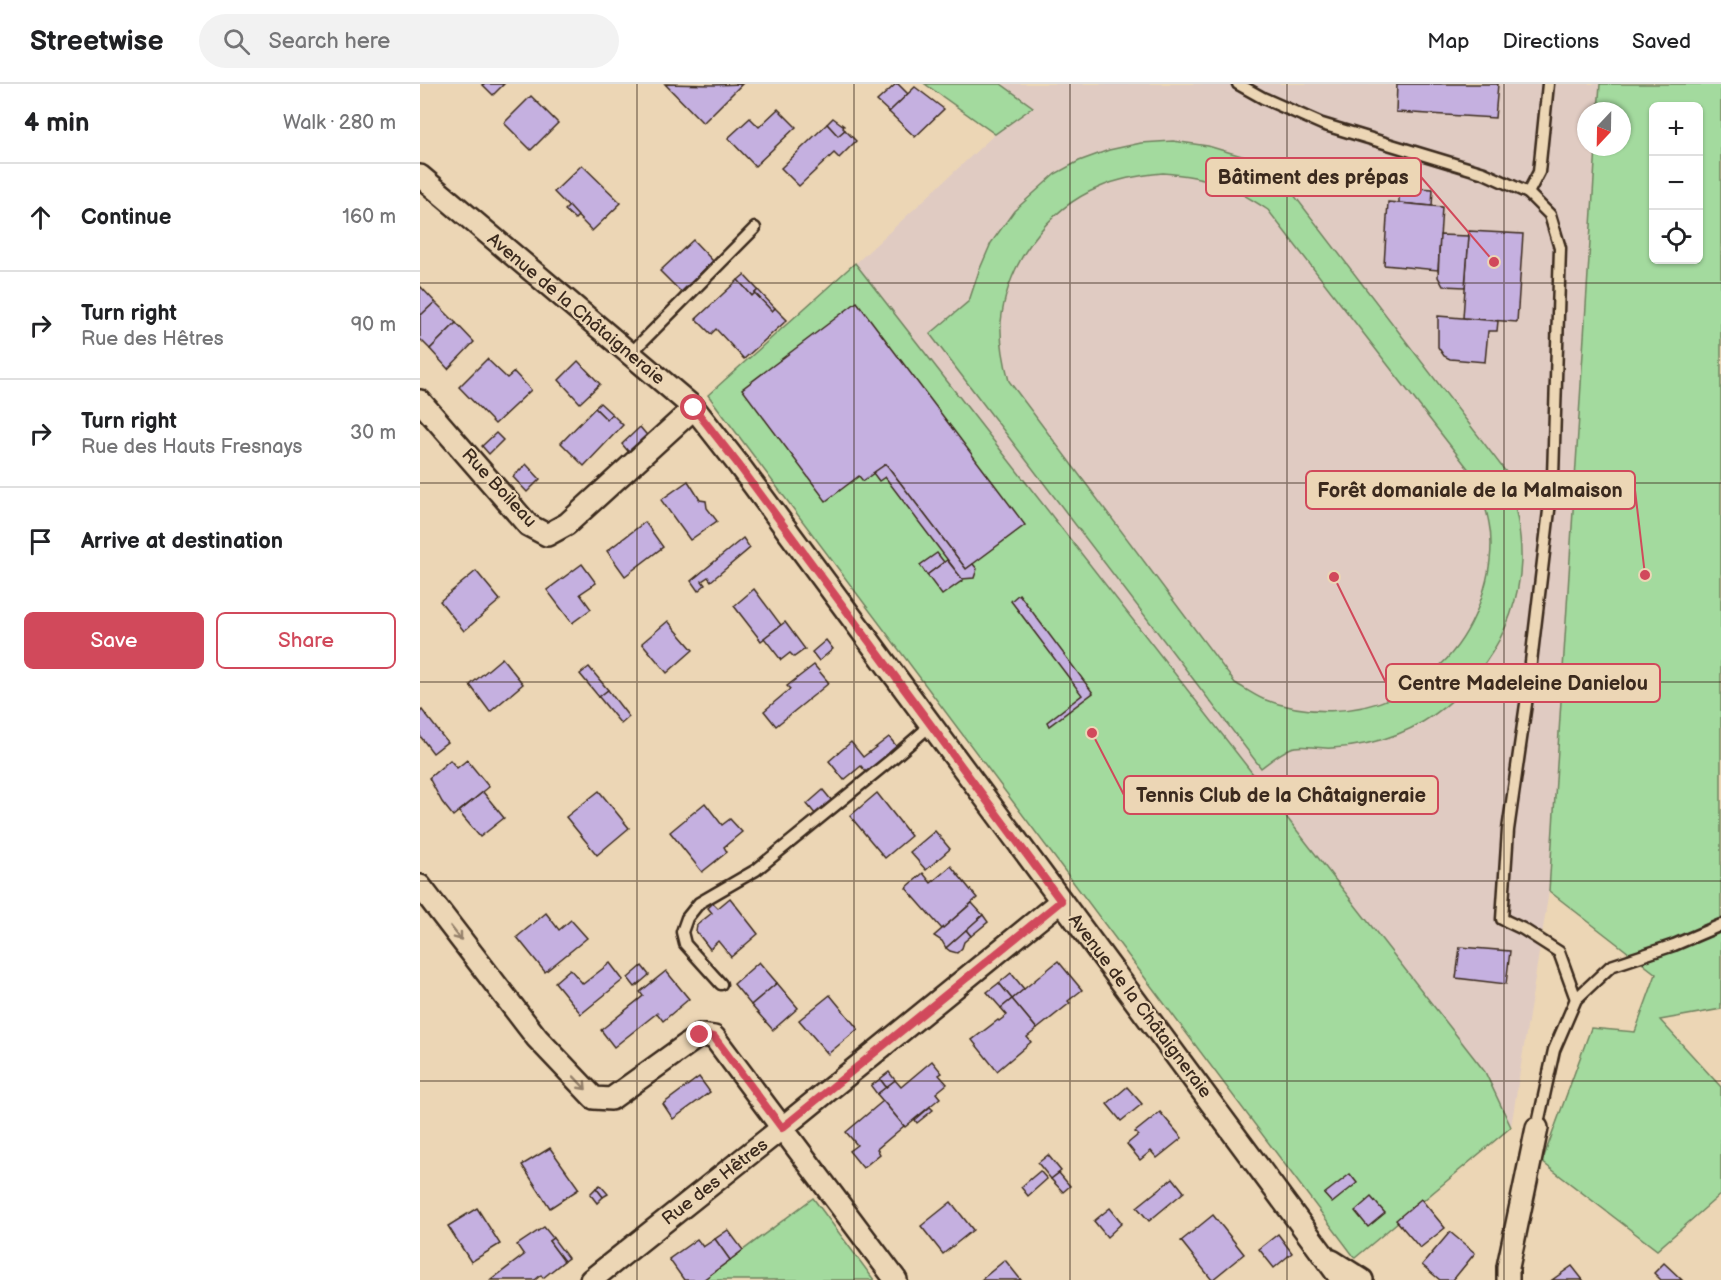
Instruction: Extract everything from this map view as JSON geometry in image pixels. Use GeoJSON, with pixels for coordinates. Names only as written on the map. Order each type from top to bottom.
{"type":"FeatureCollection","features":[{"type":"Feature","properties":{"kind":"street","name":"Avenue de la Châtaigneraie"},"geometry":{"type":"LineString","coordinates":[[420,176],[694,408],[738,464],[1342,1280]]}},
{"type":"Feature","properties":{"kind":"street","name":"Rue Boileau"},"geometry":{"type":"LineString","coordinates":[[420,400],[528,525],[546,535],[567,524],[694,408]]}},
{"type":"Feature","properties":{"kind":"street"},"geometry":{"type":"LineString","coordinates":[[420,886],[537,1038],[594,1098],[611,1099],[700,1035],[714,1037],[896,1280]]}},
{"type":"Feature","properties":{"kind":"street","name":"Rue des Hêtres"},"geometry":{"type":"LineString","coordinates":[[591,1280],[1061,901]]}},
{"type":"Feature","properties":{"kind":"street"},"geometry":{"type":"LineString","coordinates":[[1508,1280],[1537,1128]]}},
{"type":"Feature","properties":{"kind":"street","name":"Avenue de la Châtaigneraie"},"geometry":{"type":"LineString","coordinates":[[1327,1257],[1362,1280]]}},
{"type":"Feature","properties":{"kind":"lane"},"geometry":{"type":"LineString","coordinates":[[1238,84],[1263,98],[1322,124],[1484,173],[1528,193],[1550,215],[1560,248],[1553,466],[1526,704],[1508,830],[1502,920],[1523,929],[1559,952],[1576,999]]}},
{"type":"Feature","properties":{"kind":"lane"},"geometry":{"type":"LineString","coordinates":[[1528,193],[1539,172],[1548,84]]}},
{"type":"Feature","properties":{"kind":"lane"},"geometry":{"type":"LineString","coordinates":[[630,354],[754,228]]}},
{"type":"Feature","properties":{"kind":"lane"},"geometry":{"type":"LineString","coordinates":[[721,984],[686,945],[682,932],[687,918],[699,903],[756,870],[892,759],[931,724]]}},
{"type":"Feature","properties":{"kind":"lane"},"geometry":{"type":"LineString","coordinates":[[1537,1128],[1554,1050],[1576,999],[1611,966],[1674,945],[1721,925]]}},
{"type":"Feature","properties":{"kind":"shaded area"},"geometry":{"type":"Polygon","coordinates":[[[1001,84],[1600,84],[1599,102],[1577,102],[1577,156],[1595,156],[1549,891],[1511,1127],[1485,1072],[855,264],[995,134],[1032,108],[1001,84]]]}},
{"type":"Feature","properties":{"kind":"green space"},"geometry":{"type":"Polygon","coordinates":[[[925,84],[1001,84],[1033,107],[995,134],[925,84]]]}},
{"type":"Feature","properties":{"kind":"green space"},"geometry":{"type":"Polygon","coordinates":[[[1600,84],[1721,84],[1721,1009],[1660,1020],[1721,1087],[1721,1194],[1657,1250],[1542,1162],[1591,1028],[1635,1032],[1656,974],[1549,891],[1595,156],[1631,156],[1631,102],[1599,102],[1600,84]]]}},
{"type":"Feature","properties":{"kind":"green space"},"geometry":{"type":"Polygon","coordinates":[[[1173,141],[1208,146],[1245,157],[1281,178],[1506,472],[1517,516],[1521,550],[1518,588],[1510,615],[1499,641],[1484,665],[1466,687],[1423,722],[1398,734],[1349,747],[1295,747],[1261,768],[930,334],[969,301],[991,243],[1014,211],[1055,174],[1079,161],[1109,150],[1141,143],[1173,141]],[[1163,173],[1139,176],[1100,187],[1063,209],[1032,241],[1011,280],[1001,322],[1003,352],[1009,381],[1235,683],[1263,699],[1297,708],[1331,711],[1364,707],[1395,697],[1423,680],[1447,659],[1467,631],[1481,599],[1488,571],[1491,542],[1488,517],[1478,487],[1473,475],[1268,210],[1218,183],[1163,173]]]}},
{"type":"Feature","properties":{"kind":"green space"},"geometry":{"type":"Polygon","coordinates":[[[855,263],[1485,1072],[1511,1127],[1355,1258],[708,395],[855,263]]]}},
{"type":"Feature","properties":{"kind":"green space"},"geometry":{"type":"Polygon","coordinates":[[[813,1198],[874,1280],[703,1280],[813,1198]]]}},
{"type":"Feature","properties":{"kind":"building"},"geometry":{"type":"Polygon","coordinates":[[[482,84],[504,84],[493,95],[482,84]]]}},
{"type":"Feature","properties":{"kind":"building"},"geometry":{"type":"Polygon","coordinates":[[[665,84],[714,85],[742,84],[703,123],[665,84]]]}},
{"type":"Feature","properties":{"kind":"building"},"geometry":{"type":"Polygon","coordinates":[[[896,84],[908,94],[889,112],[877,101],[896,84]]]}},
{"type":"Feature","properties":{"kind":"building"},"geometry":{"type":"Polygon","coordinates":[[[1397,84],[1498,84],[1495,118],[1396,112],[1397,84]]]}},
{"type":"Feature","properties":{"kind":"building"},"geometry":{"type":"Polygon","coordinates":[[[915,87],[944,109],[915,137],[889,112],[915,87]]]}},
{"type":"Feature","properties":{"kind":"building"},"geometry":{"type":"Polygon","coordinates":[[[531,96],[558,123],[531,150],[504,123],[531,96]]]}},
{"type":"Feature","properties":{"kind":"building"},"geometry":{"type":"Polygon","coordinates":[[[778,109],[796,127],[755,166],[728,138],[750,118],[759,127],[778,109]]]}},
{"type":"Feature","properties":{"kind":"building"},"geometry":{"type":"Polygon","coordinates":[[[833,118],[844,126],[845,130],[838,136],[827,124],[833,118]]]}},
{"type":"Feature","properties":{"kind":"building"},"geometry":{"type":"Polygon","coordinates":[[[827,124],[838,136],[845,130],[856,141],[839,158],[834,153],[799,186],[781,168],[827,124]]]}},
{"type":"Feature","properties":{"kind":"building"},"geometry":{"type":"Polygon","coordinates":[[[582,165],[621,203],[592,231],[554,192],[582,165]]]}},
{"type":"Feature","properties":{"kind":"building"},"geometry":{"type":"Polygon","coordinates":[[[1399,187],[1433,189],[1432,206],[1399,203],[1399,187]]]}},
{"type":"Feature","properties":{"kind":"building"},"geometry":{"type":"Polygon","coordinates":[[[1388,202],[1442,207],[1438,270],[1384,265],[1388,202]]]}},
{"type":"Feature","properties":{"kind":"building"},"geometry":{"type":"Polygon","coordinates":[[[569,206],[578,216],[575,219],[565,210],[569,206]]]}},
{"type":"Feature","properties":{"kind":"building"},"geometry":{"type":"Polygon","coordinates":[[[1469,231],[1523,234],[1517,322],[1463,318],[1469,231]]]}},
{"type":"Feature","properties":{"kind":"building"},"geometry":{"type":"Polygon","coordinates":[[[1440,235],[1469,236],[1465,287],[1443,286],[1438,277],[1440,235]]]}},
{"type":"Feature","properties":{"kind":"building"},"geometry":{"type":"Polygon","coordinates":[[[693,240],[713,261],[681,292],[660,271],[693,240]]]}},
{"type":"Feature","properties":{"kind":"building"},"geometry":{"type":"Polygon","coordinates":[[[744,275],[758,290],[752,296],[738,280],[744,275]]]}},
{"type":"Feature","properties":{"kind":"building"},"geometry":{"type":"Polygon","coordinates":[[[738,280],[752,296],[755,293],[772,311],[775,308],[787,320],[744,359],[716,329],[711,334],[696,319],[738,280]]]}},
{"type":"Feature","properties":{"kind":"building"},"geometry":{"type":"Polygon","coordinates":[[[420,286],[435,302],[420,316],[420,286]]]}},
{"type":"Feature","properties":{"kind":"building"},"geometry":{"type":"Polygon","coordinates":[[[758,290],[775,308],[772,311],[755,293],[758,290]]]}},
{"type":"Feature","properties":{"kind":"building"},"geometry":{"type":"Polygon","coordinates":[[[435,302],[456,323],[430,349],[420,339],[420,316],[435,302]]]}},
{"type":"Feature","properties":{"kind":"building"},"geometry":{"type":"Polygon","coordinates":[[[857,302],[1025,525],[966,569],[886,464],[863,481],[859,476],[826,501],[742,389],[857,302]]]}},
{"type":"Feature","properties":{"kind":"building"},"geometry":{"type":"Polygon","coordinates":[[[1438,316],[1498,321],[1497,331],[1488,331],[1485,362],[1450,359],[1444,356],[1438,347],[1438,316]]]}},
{"type":"Feature","properties":{"kind":"building"},"geometry":{"type":"Polygon","coordinates":[[[456,323],[474,342],[448,369],[430,349],[456,323]]]}},
{"type":"Feature","properties":{"kind":"building"},"geometry":{"type":"Polygon","coordinates":[[[487,359],[507,378],[514,372],[531,390],[495,424],[459,387],[487,359]]]}},
{"type":"Feature","properties":{"kind":"building"},"geometry":{"type":"Polygon","coordinates":[[[578,361],[600,384],[580,403],[559,380],[578,361]]]}},
{"type":"Feature","properties":{"kind":"building"},"geometry":{"type":"Polygon","coordinates":[[[600,403],[612,414],[607,420],[595,408],[600,403]]]}},
{"type":"Feature","properties":{"kind":"building"},"geometry":{"type":"Polygon","coordinates":[[[595,408],[607,420],[612,414],[623,425],[584,466],[561,443],[595,408]]]}},
{"type":"Feature","properties":{"kind":"building"},"geometry":{"type":"Polygon","coordinates":[[[640,427],[651,440],[632,456],[622,444],[640,427]]]}},
{"type":"Feature","properties":{"kind":"building"},"geometry":{"type":"Polygon","coordinates":[[[496,433],[503,440],[489,454],[482,446],[496,433]]]}},
{"type":"Feature","properties":{"kind":"building"},"geometry":{"type":"Polygon","coordinates":[[[526,464],[540,479],[527,492],[513,477],[526,464]]]}},
{"type":"Feature","properties":{"kind":"building"},"geometry":{"type":"Polygon","coordinates":[[[886,464],[966,569],[973,564],[977,569],[974,578],[962,579],[885,477],[879,481],[873,473],[886,464]]]}},
{"type":"Feature","properties":{"kind":"building"},"geometry":{"type":"Polygon","coordinates":[[[688,481],[700,500],[706,501],[707,508],[717,521],[690,540],[661,500],[688,481]]]}},
{"type":"Feature","properties":{"kind":"building"},"geometry":{"type":"Polygon","coordinates":[[[645,522],[663,547],[625,576],[607,551],[645,522]]]}},
{"type":"Feature","properties":{"kind":"building"},"geometry":{"type":"Polygon","coordinates":[[[743,538],[750,548],[711,581],[708,577],[702,581],[705,585],[698,591],[691,581],[743,538]]]}},
{"type":"Feature","properties":{"kind":"building"},"geometry":{"type":"Polygon","coordinates":[[[937,553],[944,562],[927,575],[920,565],[937,553]]]}},
{"type":"Feature","properties":{"kind":"building"},"geometry":{"type":"Polygon","coordinates":[[[947,560],[963,580],[942,595],[927,575],[947,560]]]}},
{"type":"Feature","properties":{"kind":"building"},"geometry":{"type":"Polygon","coordinates":[[[582,564],[596,583],[580,594],[591,609],[572,623],[547,590],[582,564]]]}},
{"type":"Feature","properties":{"kind":"building"},"geometry":{"type":"Polygon","coordinates":[[[476,571],[500,600],[464,631],[440,601],[476,571]]]}},
{"type":"Feature","properties":{"kind":"building"},"geometry":{"type":"Polygon","coordinates":[[[754,589],[781,625],[761,641],[734,606],[754,589]]]}},
{"type":"Feature","properties":{"kind":"building"},"geometry":{"type":"Polygon","coordinates":[[[1019,594],[1093,693],[1049,726],[1047,722],[1082,695],[1011,601],[1019,594]]]}},
{"type":"Feature","properties":{"kind":"building"},"geometry":{"type":"Polygon","coordinates":[[[668,621],[693,650],[667,673],[642,643],[668,621]]]}},
{"type":"Feature","properties":{"kind":"building"},"geometry":{"type":"Polygon","coordinates":[[[785,622],[805,649],[794,657],[790,653],[781,660],[764,638],[785,622]]]}},
{"type":"Feature","properties":{"kind":"building"},"geometry":{"type":"Polygon","coordinates":[[[826,640],[833,649],[819,661],[812,652],[826,640]]]}},
{"type":"Feature","properties":{"kind":"building"},"geometry":{"type":"Polygon","coordinates":[[[502,658],[523,684],[490,712],[470,685],[502,658]]]}},
{"type":"Feature","properties":{"kind":"building"},"geometry":{"type":"Polygon","coordinates":[[[814,665],[829,683],[776,726],[764,711],[790,689],[787,686],[814,665]]]}},
{"type":"Feature","properties":{"kind":"building"},"geometry":{"type":"Polygon","coordinates":[[[589,667],[608,690],[599,697],[580,674],[589,667]]]}},
{"type":"Feature","properties":{"kind":"building"},"geometry":{"type":"Polygon","coordinates":[[[608,690],[629,717],[621,724],[599,697],[608,690]]]}},
{"type":"Feature","properties":{"kind":"building"},"geometry":{"type":"Polygon","coordinates":[[[422,710],[447,742],[433,753],[420,736],[420,712],[422,710]]]}},
{"type":"Feature","properties":{"kind":"building"},"geometry":{"type":"Polygon","coordinates":[[[889,737],[897,747],[867,773],[861,766],[844,780],[829,761],[851,742],[863,757],[889,737]]]}},
{"type":"Feature","properties":{"kind":"building"},"geometry":{"type":"Polygon","coordinates":[[[450,760],[457,768],[467,760],[489,787],[453,816],[442,802],[429,778],[450,760]]]}},
{"type":"Feature","properties":{"kind":"building"},"geometry":{"type":"Polygon","coordinates":[[[823,790],[832,801],[816,815],[807,804],[823,790]]]}},
{"type":"Feature","properties":{"kind":"building"},"geometry":{"type":"Polygon","coordinates":[[[599,791],[629,828],[597,855],[566,817],[599,791]]]}},
{"type":"Feature","properties":{"kind":"building"},"geometry":{"type":"Polygon","coordinates":[[[483,792],[504,818],[480,837],[459,812],[483,792]]]}},
{"type":"Feature","properties":{"kind":"building"},"geometry":{"type":"Polygon","coordinates":[[[877,793],[911,836],[885,858],[850,816],[877,793]]]}},
{"type":"Feature","properties":{"kind":"building"},"geometry":{"type":"Polygon","coordinates":[[[705,803],[722,825],[730,819],[742,832],[724,847],[727,852],[702,872],[670,832],[705,803]]]}},
{"type":"Feature","properties":{"kind":"building"},"geometry":{"type":"Polygon","coordinates":[[[935,831],[950,849],[926,870],[910,852],[935,831]]]}},
{"type":"Feature","properties":{"kind":"building"},"geometry":{"type":"Polygon","coordinates":[[[951,866],[977,898],[942,929],[906,888],[923,873],[931,883],[951,866]]]}},
{"type":"Feature","properties":{"kind":"building"},"geometry":{"type":"Polygon","coordinates":[[[730,898],[758,934],[731,957],[718,941],[710,949],[696,931],[697,925],[712,913],[708,908],[713,903],[718,908],[730,898]]]}},
{"type":"Feature","properties":{"kind":"building"},"geometry":{"type":"Polygon","coordinates":[[[972,903],[983,915],[946,948],[942,941],[934,936],[972,903]]]}},
{"type":"Feature","properties":{"kind":"building"},"geometry":{"type":"Polygon","coordinates":[[[546,913],[559,930],[571,920],[587,938],[545,972],[517,937],[546,913]]]}},
{"type":"Feature","properties":{"kind":"building"},"geometry":{"type":"Polygon","coordinates":[[[983,915],[988,922],[971,936],[966,930],[983,915]]]}},
{"type":"Feature","properties":{"kind":"building"},"geometry":{"type":"Polygon","coordinates":[[[966,930],[971,936],[957,953],[946,948],[966,930]]]}},
{"type":"Feature","properties":{"kind":"building"},"geometry":{"type":"Polygon","coordinates":[[[1460,947],[1510,951],[1506,984],[1456,978],[1460,947]]]}},
{"type":"Feature","properties":{"kind":"building"},"geometry":{"type":"Polygon","coordinates":[[[1058,961],[1082,990],[1068,1001],[1070,1003],[1037,1029],[1012,999],[1058,961]]]}},
{"type":"Feature","properties":{"kind":"building"},"geometry":{"type":"Polygon","coordinates":[[[759,962],[777,983],[751,1005],[734,984],[759,962]]]}},
{"type":"Feature","properties":{"kind":"building"},"geometry":{"type":"Polygon","coordinates":[[[610,963],[623,980],[581,1014],[555,982],[570,969],[583,984],[610,963]]]}},
{"type":"Feature","properties":{"kind":"building"},"geometry":{"type":"Polygon","coordinates":[[[642,966],[649,975],[635,987],[628,978],[642,966]]]}},
{"type":"Feature","properties":{"kind":"building"},"geometry":{"type":"Polygon","coordinates":[[[666,971],[689,999],[663,1021],[657,1013],[614,1047],[601,1030],[643,996],[640,992],[666,971]]]}},
{"type":"Feature","properties":{"kind":"building"},"geometry":{"type":"Polygon","coordinates":[[[1011,973],[1024,989],[1012,999],[999,983],[1011,973]]]}},
{"type":"Feature","properties":{"kind":"building"},"geometry":{"type":"Polygon","coordinates":[[[777,983],[798,1008],[773,1030],[751,1005],[777,983]]]}},
{"type":"Feature","properties":{"kind":"building"},"geometry":{"type":"Polygon","coordinates":[[[999,983],[1012,999],[1001,1008],[987,992],[999,983]]]}},
{"type":"Feature","properties":{"kind":"building"},"geometry":{"type":"Polygon","coordinates":[[[830,995],[858,1029],[828,1054],[799,1020],[830,995]]]}},
{"type":"Feature","properties":{"kind":"building"},"geometry":{"type":"Polygon","coordinates":[[[1012,999],[1037,1029],[1027,1037],[1031,1042],[997,1071],[972,1040],[1007,1015],[1001,1008],[1012,999]]]}},
{"type":"Feature","properties":{"kind":"building"},"geometry":{"type":"Polygon","coordinates":[[[932,1061],[942,1073],[939,1075],[947,1084],[936,1093],[940,1098],[905,1127],[877,1094],[895,1080],[901,1087],[932,1061]]]}},
{"type":"Feature","properties":{"kind":"building"},"geometry":{"type":"Polygon","coordinates":[[[889,1072],[895,1080],[886,1087],[880,1079],[889,1072]]]}},
{"type":"Feature","properties":{"kind":"building"},"geometry":{"type":"Polygon","coordinates":[[[699,1077],[710,1092],[673,1119],[663,1104],[699,1077]]]}},
{"type":"Feature","properties":{"kind":"building"},"geometry":{"type":"Polygon","coordinates":[[[880,1079],[886,1087],[877,1094],[871,1086],[880,1079]]]}},
{"type":"Feature","properties":{"kind":"building"},"geometry":{"type":"Polygon","coordinates":[[[1127,1087],[1142,1104],[1121,1121],[1107,1104],[1127,1087]]]}},
{"type":"Feature","properties":{"kind":"building"},"geometry":{"type":"Polygon","coordinates":[[[883,1101],[904,1126],[877,1149],[880,1154],[863,1168],[849,1151],[857,1145],[846,1132],[883,1101]]]}},
{"type":"Feature","properties":{"kind":"building"},"geometry":{"type":"Polygon","coordinates":[[[930,1107],[933,1110],[917,1123],[915,1120],[930,1107]]]}},
{"type":"Feature","properties":{"kind":"building"},"geometry":{"type":"Polygon","coordinates":[[[1160,1112],[1182,1138],[1157,1158],[1151,1151],[1140,1160],[1127,1144],[1138,1135],[1135,1132],[1160,1112]]]}},
{"type":"Feature","properties":{"kind":"building"},"geometry":{"type":"Polygon","coordinates":[[[550,1148],[579,1189],[550,1208],[522,1165],[550,1148]]]}},
{"type":"Feature","properties":{"kind":"building"},"geometry":{"type":"Polygon","coordinates":[[[1048,1155],[1061,1171],[1051,1179],[1038,1163],[1048,1155]]]}},
{"type":"Feature","properties":{"kind":"building"},"geometry":{"type":"Polygon","coordinates":[[[1040,1171],[1047,1179],[1028,1196],[1021,1187],[1040,1171]]]}},
{"type":"Feature","properties":{"kind":"building"},"geometry":{"type":"Polygon","coordinates":[[[1059,1173],[1070,1186],[1063,1192],[1051,1179],[1059,1173]]]}},
{"type":"Feature","properties":{"kind":"building"},"geometry":{"type":"Polygon","coordinates":[[[1350,1174],[1357,1183],[1332,1203],[1324,1194],[1350,1174]]]}},
{"type":"Feature","properties":{"kind":"building"},"geometry":{"type":"Polygon","coordinates":[[[1173,1178],[1184,1192],[1149,1221],[1137,1207],[1173,1178]]]}},
{"type":"Feature","properties":{"kind":"building"},"geometry":{"type":"Polygon","coordinates":[[[600,1185],[608,1194],[603,1197],[596,1188],[600,1185]]]}},
{"type":"Feature","properties":{"kind":"building"},"geometry":{"type":"Polygon","coordinates":[[[596,1188],[603,1197],[597,1203],[590,1194],[596,1188]]]}},
{"type":"Feature","properties":{"kind":"building"},"geometry":{"type":"Polygon","coordinates":[[[1371,1197],[1385,1213],[1368,1227],[1355,1211],[1371,1197]]]}},
{"type":"Feature","properties":{"kind":"building"},"geometry":{"type":"Polygon","coordinates":[[[1421,1199],[1445,1228],[1420,1248],[1396,1220],[1421,1199]]]}},
{"type":"Feature","properties":{"kind":"building"},"geometry":{"type":"Polygon","coordinates":[[[951,1202],[973,1230],[943,1254],[921,1226],[951,1202]]]}},
{"type":"Feature","properties":{"kind":"building"},"geometry":{"type":"Polygon","coordinates":[[[477,1208],[500,1244],[471,1262],[448,1226],[477,1208]]]}},
{"type":"Feature","properties":{"kind":"building"},"geometry":{"type":"Polygon","coordinates":[[[1110,1208],[1122,1223],[1107,1237],[1094,1221],[1110,1208]]]}},
{"type":"Feature","properties":{"kind":"building"},"geometry":{"type":"Polygon","coordinates":[[[1213,1215],[1244,1254],[1212,1280],[1181,1241],[1213,1215]]]}},
{"type":"Feature","properties":{"kind":"building"},"geometry":{"type":"Polygon","coordinates":[[[544,1227],[553,1238],[549,1241],[564,1261],[543,1278],[541,1275],[535,1280],[491,1280],[524,1255],[517,1245],[544,1227]]]}},
{"type":"Feature","properties":{"kind":"building"},"geometry":{"type":"Polygon","coordinates":[[[728,1230],[743,1250],[730,1260],[715,1239],[728,1230]]]}},
{"type":"Feature","properties":{"kind":"building"},"geometry":{"type":"Polygon","coordinates":[[[1450,1232],[1475,1253],[1453,1280],[1440,1280],[1422,1265],[1450,1232]]]}},
{"type":"Feature","properties":{"kind":"building"},"geometry":{"type":"Polygon","coordinates":[[[1278,1234],[1292,1253],[1274,1268],[1259,1249],[1278,1234]]]}},
{"type":"Feature","properties":{"kind":"building"},"geometry":{"type":"Polygon","coordinates":[[[553,1238],[568,1258],[564,1261],[549,1241],[553,1238]]]}},
{"type":"Feature","properties":{"kind":"building"},"geometry":{"type":"Polygon","coordinates":[[[697,1239],[703,1247],[715,1239],[730,1260],[703,1280],[684,1280],[669,1259],[697,1239]]]}},
{"type":"Feature","properties":{"kind":"building"},"geometry":{"type":"Polygon","coordinates":[[[1005,1260],[1021,1280],[981,1280],[1005,1260]]]}},
{"type":"Feature","properties":{"kind":"building"},"geometry":{"type":"Polygon","coordinates":[[[1664,1263],[1682,1280],[1661,1280],[1654,1273],[1664,1263]]]}},
{"type":"Feature","properties":{"kind":"building"},"geometry":{"type":"Polygon","coordinates":[[[1572,1266],[1583,1280],[1552,1280],[1572,1266]]]}},
{"type":"Feature","properties":{"kind":"place","name":"Bâtiment des prépas"},"geometry":{"type":"Point","coordinates":[1494,262]}},
{"type":"Feature","properties":{"kind":"place","name":"Forêt domaniale de la Malmaison"},"geometry":{"type":"Point","coordinates":[1645,575]}},
{"type":"Feature","properties":{"kind":"place","name":"Centre Madeleine Danielou"},"geometry":{"type":"Point","coordinates":[1334,577]}},
{"type":"Feature","properties":{"kind":"place","name":"Tennis Club de la Châtaigneraie"},"geometry":{"type":"Point","coordinates":[1092,733]}},
{"type":"Feature","properties":{"kind":"route"},"geometry":{"type":"LineString","coordinates":[[694,408],[738,464],[1061,901],[782,1128],[714,1037],[700,1035]]}}]}
